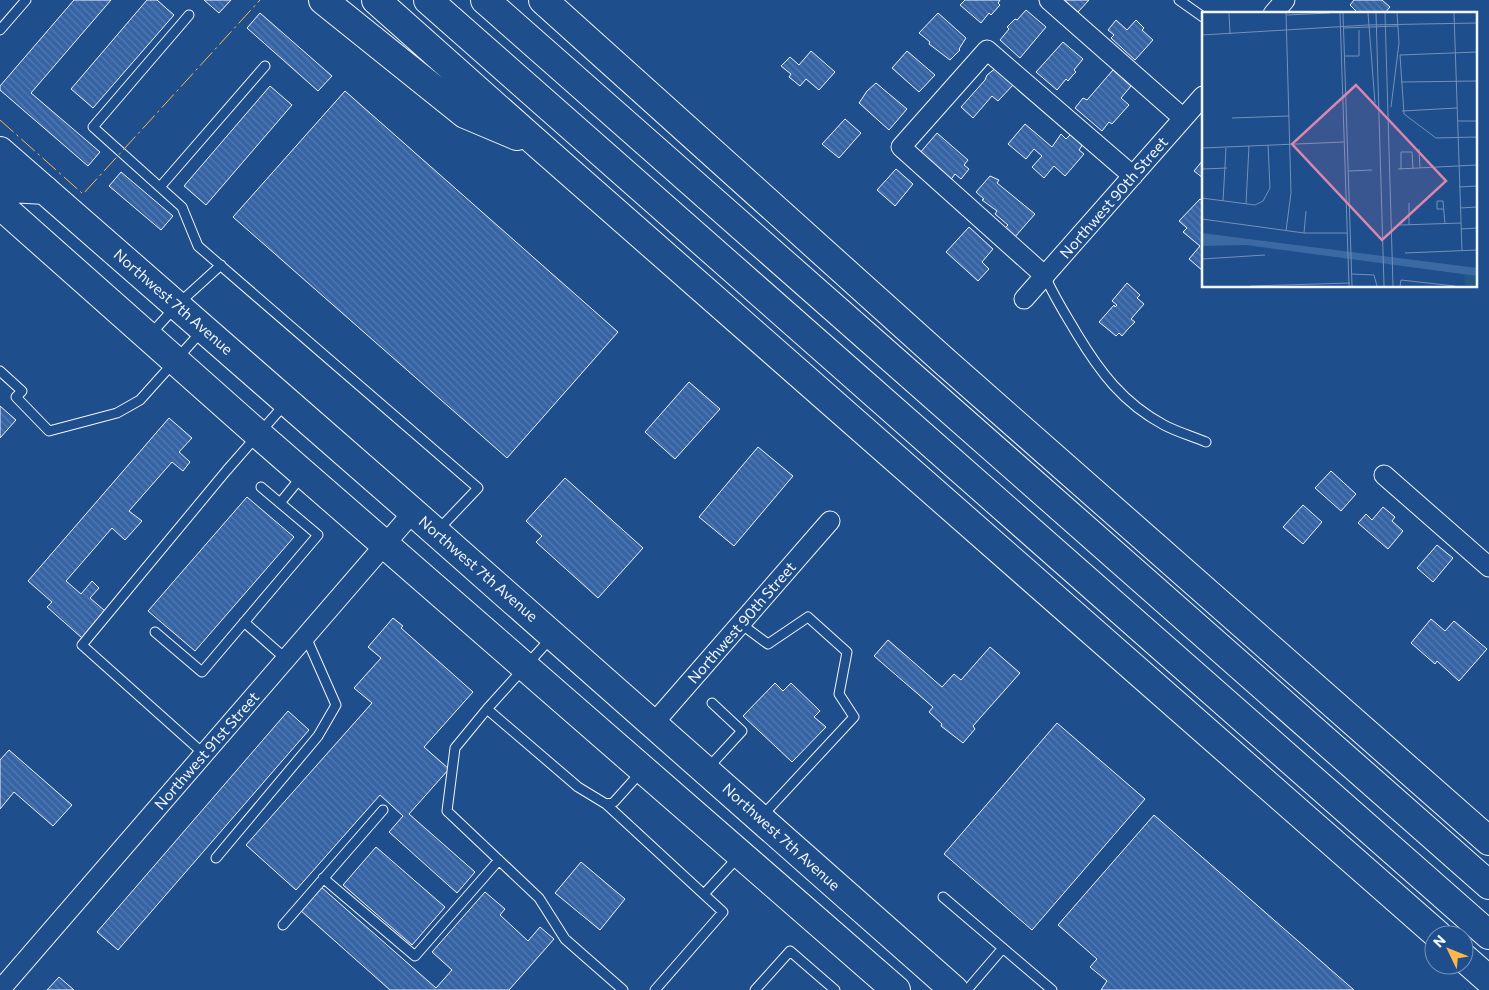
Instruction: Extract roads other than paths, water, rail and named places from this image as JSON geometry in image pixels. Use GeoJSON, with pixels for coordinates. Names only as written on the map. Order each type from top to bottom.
{"type":"FeatureCollection","features":[{"type":"Feature","properties":{"kind":"main road"},"geometry":{"type":"LineString","coordinates":[[323,0],[465,114],[539,145]]}},
{"type":"Feature","properties":{"kind":"main road"},"geometry":{"type":"LineString","coordinates":[[376,0],[1427,925]]}},
{"type":"Feature","properties":{"kind":"main road"},"geometry":{"type":"LineString","coordinates":[[428,0],[1489,935]]}},
{"type":"Feature","properties":{"kind":"main road"},"geometry":{"type":"LineString","coordinates":[[485,0],[1489,885]]}},
{"type":"Feature","properties":{"kind":"main road"},"geometry":{"type":"LineString","coordinates":[[543,0],[944,361],[1489,841]]}},
{"type":"Feature","properties":{"kind":"main road","name":"Northwest 7th Avenue"},"geometry":{"type":"LineString","coordinates":[[0,151],[436,532],[954,990]]}},
{"type":"Feature","properties":{"kind":"main road"},"geometry":{"type":"LineString","coordinates":[[0,179],[10,188],[45,190]]}},
{"type":"Feature","properties":{"kind":"main road"},"geometry":{"type":"LineString","coordinates":[[0,206],[258,434],[741,854],[890,988]]}},
{"type":"Feature","properties":{"kind":"main road"},"geometry":{"type":"LineString","coordinates":[[1474,967],[1489,980]]}},
{"type":"Feature","properties":{"kind":"street"},"geometry":{"type":"LineString","coordinates":[[1049,0],[1183,118]]}},
{"type":"Feature","properties":{"kind":"street"},"geometry":{"type":"LineString","coordinates":[[1275,12],[1285,0]]}},
{"type":"Feature","properties":{"kind":"street"},"geometry":{"type":"LineString","coordinates":[[1045,276],[901,147],[987,50],[1133,176]]}},
{"type":"Feature","properties":{"kind":"street","name":"Northwest 90th Street"},"geometry":{"type":"LineString","coordinates":[[1024,299],[1202,97]]}},
{"type":"Feature","properties":{"kind":"street"},"geometry":{"type":"LineString","coordinates":[[1384,475],[1489,566]]}},
{"type":"Feature","properties":{"kind":"street","name":"Northwest 91st Street"},"geometry":{"type":"LineString","coordinates":[[0,990],[413,512]]}},
{"type":"Feature","properties":{"kind":"street","name":"Northwest 90th Street"},"geometry":{"type":"LineString","coordinates":[[653,724],[830,521]]}},
{"type":"Feature","properties":{"kind":"lane"},"geometry":{"type":"LineString","coordinates":[[0,30],[26,0]]}},
{"type":"Feature","properties":{"kind":"lane"},"geometry":{"type":"LineString","coordinates":[[1179,0],[1202,16]]}},
{"type":"Feature","properties":{"kind":"lane"},"geometry":{"type":"LineString","coordinates":[[189,15],[93,127],[182,207],[198,246],[478,488],[436,532]]}},
{"type":"Feature","properties":{"kind":"lane"},"geometry":{"type":"LineString","coordinates":[[160,187],[265,66]]}},
{"type":"Feature","properties":{"kind":"lane"},"geometry":{"type":"LineString","coordinates":[[148,337],[177,305],[221,265]]}},
{"type":"Feature","properties":{"kind":"lane"},"geometry":{"type":"LineString","coordinates":[[1045,276],[1055,297],[1098,367],[1112,385],[1128,400],[1163,424],[1206,442]]}},
{"type":"Feature","properties":{"kind":"lane"},"geometry":{"type":"LineString","coordinates":[[0,371],[22,391],[16,397],[49,431],[117,414],[140,400],[204,329]]}},
{"type":"Feature","properties":{"kind":"lane"},"geometry":{"type":"LineString","coordinates":[[204,754],[82,645],[258,434],[287,402]]}},
{"type":"Feature","properties":{"kind":"lane"},"geometry":{"type":"LineString","coordinates":[[280,503],[304,473]]}},
{"type":"Feature","properties":{"kind":"lane"},"geometry":{"type":"LineString","coordinates":[[155,632],[202,672],[318,535],[260,487]]}},
{"type":"Feature","properties":{"kind":"lane"},"geometry":{"type":"LineString","coordinates":[[741,624],[768,644],[808,617],[847,652],[839,694],[854,716],[760,818]]}},
{"type":"Feature","properties":{"kind":"lane"},"geometry":{"type":"LineString","coordinates":[[244,622],[286,659]]}},
{"type":"Feature","properties":{"kind":"lane"},"geometry":{"type":"LineString","coordinates":[[216,858],[318,736],[336,705],[306,636]]}},
{"type":"Feature","properties":{"kind":"lane"},"geometry":{"type":"LineString","coordinates":[[553,636],[487,709],[455,748],[447,811],[539,898],[565,940],[623,990]]}},
{"type":"Feature","properties":{"kind":"lane"},"geometry":{"type":"LineString","coordinates":[[706,770],[742,731],[712,703]]}},
{"type":"Feature","properties":{"kind":"lane"},"geometry":{"type":"LineString","coordinates":[[487,709],[578,787],[606,804],[723,912],[655,990]]}},
{"type":"Feature","properties":{"kind":"lane"},"geometry":{"type":"LineString","coordinates":[[606,804],[614,802],[643,770]]}},
{"type":"Feature","properties":{"kind":"lane"},"geometry":{"type":"LineString","coordinates":[[283,924],[383,810]]}},
{"type":"Feature","properties":{"kind":"lane"},"geometry":{"type":"LineString","coordinates":[[704,894],[741,854]]}},
{"type":"Feature","properties":{"kind":"lane"},"geometry":{"type":"LineString","coordinates":[[323,878],[415,956],[499,860]]}},
{"type":"Feature","properties":{"kind":"lane"},"geometry":{"type":"LineString","coordinates":[[943,897],[1052,990]]}},
{"type":"Feature","properties":{"kind":"lane"},"geometry":{"type":"LineString","coordinates":[[967,990],[1003,948]]}},
{"type":"Feature","properties":{"kind":"lane"},"geometry":{"type":"LineString","coordinates":[[755,990],[790,951],[835,990]]}}]}
